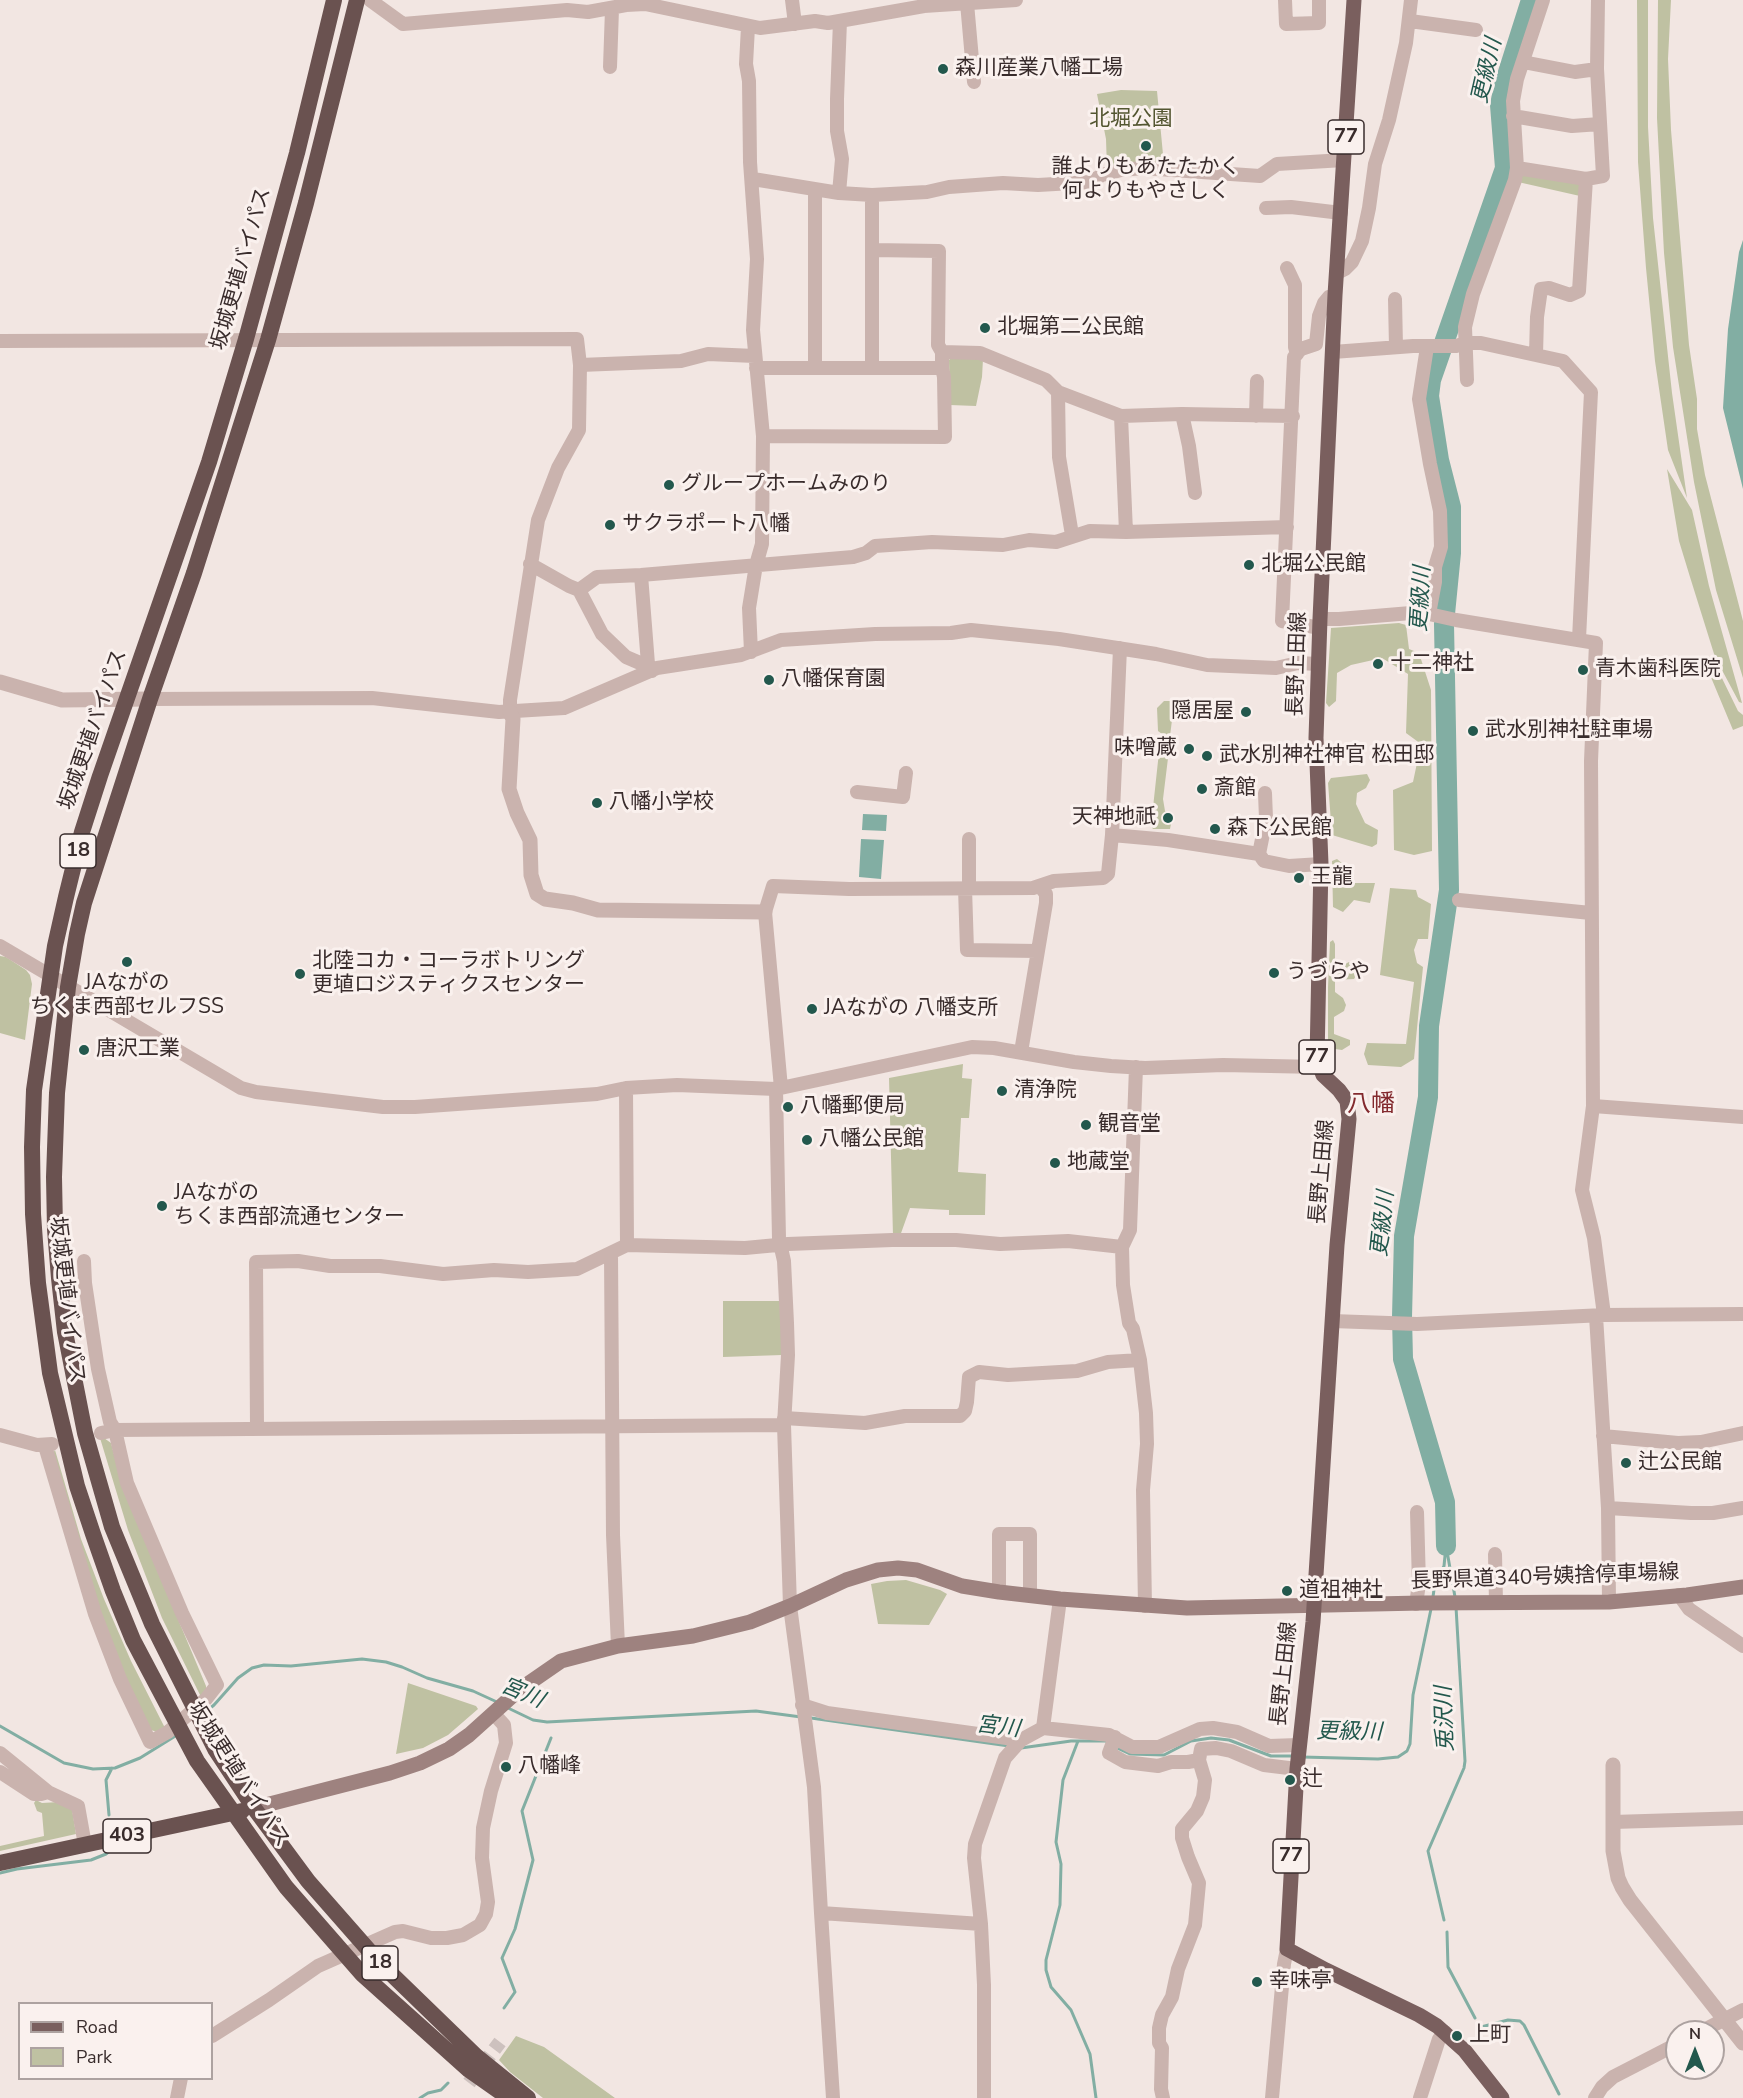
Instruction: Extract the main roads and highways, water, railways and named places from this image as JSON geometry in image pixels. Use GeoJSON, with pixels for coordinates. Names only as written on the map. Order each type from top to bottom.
{"type":"FeatureCollection","features":[{"type":"Feature","properties":{"kind":"highway","name":"坂城更埴バイパス"},"geometry":{"type":"LineString","coordinates":[[334,0],[297,153],[246,339],[209,462],[82,832],[59,927],[34,1090],[33,1214],[38,1283],[50,1373],[78,1486],[106,1572],[133,1640],[197,1761],[286,1887],[362,1974],[469,2070],[509,2098]]}},
{"type":"Feature","properties":{"kind":"highway","name":"坂城更埴バイパス"},"geometry":{"type":"LineString","coordinates":[[357,0],[306,203],[268,340],[194,573],[150,699],[84,903],[68,987],[57,1093],[55,1229],[65,1332],[85,1433],[112,1527],[152,1624],[215,1749],[254,1808],[308,1881],[380,1963],[476,2056],[528,2098]]}},
{"type":"Feature","properties":{"kind":"highway","name":"403"},"geometry":{"type":"LineString","coordinates":[[0,1863],[254,1808]]}},
{"type":"Feature","properties":{"kind":"main road","name":"長野上田線"},"geometry":{"type":"LineString","coordinates":[[1354,0],[1335,295],[1316,738],[1321,864],[1318,1067],[1345,1098],[1349,1113],[1332,1321],[1314,1606],[1298,1757],[1287,1949],[1419,2015],[1445,2032],[1470,2055],[1502,2098]]}},
{"type":"Feature","properties":{"kind":"main road","name":"長野県道340号姨捨停車場線"},"geometry":{"type":"LineString","coordinates":[[254,1808],[420,1762],[449,1749],[469,1735],[527,1684],[561,1661],[618,1646],[722,1630],[750,1622],[846,1580],[878,1570],[898,1568],[918,1570],[962,1586],[999,1592],[1060,1599],[1187,1608],[1609,1602],[1743,1587]]}},
{"type":"Feature","properties":{"kind":"water"},"geometry":{"type":"Polygon","coordinates":[[[1743,240],[1743,489],[1723,408],[1728,329],[1739,252],[1743,240]]]}},
{"type":"Feature","properties":{"kind":"water"},"geometry":{"type":"Polygon","coordinates":[[[863,814],[887,815],[886,831],[862,830],[863,814]]]}},
{"type":"Feature","properties":{"kind":"water"},"geometry":{"type":"Polygon","coordinates":[[[861,839],[884,840],[881,879],[859,877],[861,839]]]}},
{"type":"Feature","properties":{"kind":"waterway","name":"更級川"},"geometry":{"type":"LineString","coordinates":[[1446,1546],[1445,1502],[1403,1359],[1402,1317],[1404,1236],[1428,1097],[1429,1026],[1449,890],[1444,624],[1451,553],[1451,507],[1439,460],[1429,396],[1431,380],[1505,168],[1500,105],[1504,85],[1531,0]]}},
{"type":"Feature","properties":{"kind":"waterway","name":"更級川"},"geometry":{"type":"LineString","coordinates":[[1433,1597],[1435,1582],[1444,1566],[1446,1546]]}},
{"type":"Feature","properties":{"kind":"waterway","name":"兎沢川"},"geometry":{"type":"LineString","coordinates":[[1447,1551],[1455,1597]]}},
{"type":"Feature","properties":{"kind":"waterway","name":"兎沢川"},"geometry":{"type":"LineString","coordinates":[[1444,1920],[1428,1851],[1465,1761],[1456,1607]]}},
{"type":"Feature","properties":{"kind":"waterway","name":"更級川"},"geometry":{"type":"LineString","coordinates":[[1302,1757],[1378,1759],[1398,1757],[1407,1751],[1410,1744],[1413,1695],[1431,1609]]}},
{"type":"Feature","properties":{"kind":"waterway","name":"宮川"},"geometry":{"type":"LineString","coordinates":[[203,1714],[238,1678],[252,1668],[264,1665],[291,1666],[362,1659],[402,1667],[427,1678],[473,1691],[497,1702]]}},
{"type":"Feature","properties":{"kind":"waterway","name":"宮川"},"geometry":{"type":"LineString","coordinates":[[508,1708],[533,1720],[547,1722],[756,1711],[801,1717]]}},
{"type":"Feature","properties":{"kind":"waterway","name":"宮川"},"geometry":{"type":"LineString","coordinates":[[811,1718],[1009,1746]]}},
{"type":"Feature","properties":{"kind":"waterway","name":"宮川"},"geometry":{"type":"LineString","coordinates":[[0,1726],[64,1763],[93,1769],[115,1768],[140,1758],[177,1735]]}},
{"type":"Feature","properties":{"kind":"waterway"},"geometry":{"type":"LineString","coordinates":[[504,2008],[515,1992],[502,1958],[515,1929],[533,1860],[522,1811],[551,1738]]}},
{"type":"Feature","properties":{"kind":"waterway","name":"更級川"},"geometry":{"type":"LineString","coordinates":[[1115,1747],[1130,1754],[1164,1755],[1191,1741],[1211,1738],[1229,1740],[1271,1756],[1292,1756]]}},
{"type":"Feature","properties":{"kind":"waterway","name":"宮川"},"geometry":{"type":"LineString","coordinates":[[1021,1748],[1071,1741],[1106,1741],[1110,1744]]}},
{"type":"Feature","properties":{"kind":"waterway","name":"更級川"},"geometry":{"type":"LineString","coordinates":[[1078,1741],[1063,1780],[1056,1842],[1061,1864],[1060,1905],[1046,1960],[1046,1970],[1051,1987],[1071,2010],[1090,2054],[1096,2098]]}},
{"type":"Feature","properties":{"kind":"waterway"},"geometry":{"type":"LineString","coordinates":[[109,1815],[106,1780],[112,1768]]}},
{"type":"Feature","properties":{"kind":"waterway"},"geometry":{"type":"LineString","coordinates":[[0,1873],[91,1860],[112,1849]]}},
{"type":"Feature","properties":{"kind":"waterway","name":"兎沢川"},"geometry":{"type":"LineString","coordinates":[[1447,1932],[1448,1967],[1475,2018]]}},
{"type":"Feature","properties":{"kind":"waterway","name":"兎沢川"},"geometry":{"type":"LineString","coordinates":[[1481,2027],[1508,2020],[1520,2021],[1559,2094]]}},
{"type":"Feature","properties":{"kind":"waterway"},"geometry":{"type":"LineString","coordinates":[[420,2098],[428,2093],[441,2090],[448,2083]]}},
{"type":"Feature","properties":{"kind":"tunnel"},"geometry":{"type":"LineString","coordinates":[[469,2083],[500,2042]]}},
{"type":"Feature","properties":{"kind":"place","name":"森川産業八幡工場"},"geometry":{"type":"Point","coordinates":[943,69]}},
{"type":"Feature","properties":{"kind":"place","name":"誰よりもあたたかく 何よりもやさしく"},"geometry":{"type":"Point","coordinates":[1146,146]}},
{"type":"Feature","properties":{"kind":"place","name":"北堀第二公民館"},"geometry":{"type":"Point","coordinates":[985,328]}},
{"type":"Feature","properties":{"kind":"place","name":"グループホームみのり"},"geometry":{"type":"Point","coordinates":[669,485]}},
{"type":"Feature","properties":{"kind":"place","name":"サクラポート八幡"},"geometry":{"type":"Point","coordinates":[610,525]}},
{"type":"Feature","properties":{"kind":"place","name":"北堀公民館"},"geometry":{"type":"Point","coordinates":[1249,565]}},
{"type":"Feature","properties":{"kind":"place","name":"十二神社"},"geometry":{"type":"Point","coordinates":[1378,664]}},
{"type":"Feature","properties":{"kind":"place","name":"青木歯科医院"},"geometry":{"type":"Point","coordinates":[1583,670]}},
{"type":"Feature","properties":{"kind":"place","name":"八幡保育園"},"geometry":{"type":"Point","coordinates":[769,680]}},
{"type":"Feature","properties":{"kind":"place","name":"隠居屋"},"geometry":{"type":"Point","coordinates":[1246,712]}},
{"type":"Feature","properties":{"kind":"place","name":"武水別神社駐車場"},"geometry":{"type":"Point","coordinates":[1473,731]}},
{"type":"Feature","properties":{"kind":"place","name":"味噌蔵"},"geometry":{"type":"Point","coordinates":[1189,749]}},
{"type":"Feature","properties":{"kind":"place","name":"武水別神社神官 松田邸"},"geometry":{"type":"Point","coordinates":[1207,756]}},
{"type":"Feature","properties":{"kind":"place","name":"斎館"},"geometry":{"type":"Point","coordinates":[1202,789]}},
{"type":"Feature","properties":{"kind":"place","name":"八幡小学校"},"geometry":{"type":"Point","coordinates":[597,803]}},
{"type":"Feature","properties":{"kind":"place","name":"天神地祇"},"geometry":{"type":"Point","coordinates":[1168,818]}},
{"type":"Feature","properties":{"kind":"place","name":"森下公民館"},"geometry":{"type":"Point","coordinates":[1215,829]}},
{"type":"Feature","properties":{"kind":"place","name":"王龍"},"geometry":{"type":"Point","coordinates":[1299,878]}},
{"type":"Feature","properties":{"kind":"place","name":"JAながの ちくま西部セルフSS"},"geometry":{"type":"Point","coordinates":[127,962]}},
{"type":"Feature","properties":{"kind":"place","name":"うづらや"},"geometry":{"type":"Point","coordinates":[1274,973]}},
{"type":"Feature","properties":{"kind":"place","name":"北陸コカ・コーラボトリング 更埴ロジスティクスセンター"},"geometry":{"type":"Point","coordinates":[300,974]}},
{"type":"Feature","properties":{"kind":"place","name":"JAながの 八幡支所"},"geometry":{"type":"Point","coordinates":[812,1009]}},
{"type":"Feature","properties":{"kind":"place","name":"唐沢工業"},"geometry":{"type":"Point","coordinates":[84,1050]}},
{"type":"Feature","properties":{"kind":"place","name":"清浄院"},"geometry":{"type":"Point","coordinates":[1002,1091]}},
{"type":"Feature","properties":{"kind":"place","name":"八幡郵便局"},"geometry":{"type":"Point","coordinates":[788,1107]}},
{"type":"Feature","properties":{"kind":"place","name":"観音堂"},"geometry":{"type":"Point","coordinates":[1086,1125]}},
{"type":"Feature","properties":{"kind":"place","name":"八幡公民館"},"geometry":{"type":"Point","coordinates":[807,1140]}},
{"type":"Feature","properties":{"kind":"place","name":"地蔵堂"},"geometry":{"type":"Point","coordinates":[1055,1163]}},
{"type":"Feature","properties":{"kind":"place","name":"JAながの ちくま西部流通センター"},"geometry":{"type":"Point","coordinates":[162,1206]}},
{"type":"Feature","properties":{"kind":"place","name":"辻公民館"},"geometry":{"type":"Point","coordinates":[1626,1463]}},
{"type":"Feature","properties":{"kind":"place","name":"道祖神社"},"geometry":{"type":"Point","coordinates":[1287,1591]}},
{"type":"Feature","properties":{"kind":"place","name":"八幡峰"},"geometry":{"type":"Point","coordinates":[506,1767]}},
{"type":"Feature","properties":{"kind":"place","name":"辻"},"geometry":{"type":"Point","coordinates":[1290,1780]}},
{"type":"Feature","properties":{"kind":"place","name":"幸味亭"},"geometry":{"type":"Point","coordinates":[1257,1982]}},
{"type":"Feature","properties":{"kind":"place","name":"上町"},"geometry":{"type":"Point","coordinates":[1457,2036]}},
{"type":"Feature","properties":{"kind":"district","name":"八幡"},"geometry":{"type":"Point","coordinates":[1371,1105]}},
{"type":"Feature","properties":{"kind":"park label","name":"北堀公園"},"geometry":{"type":"Point","coordinates":[1131,120]}}]}
